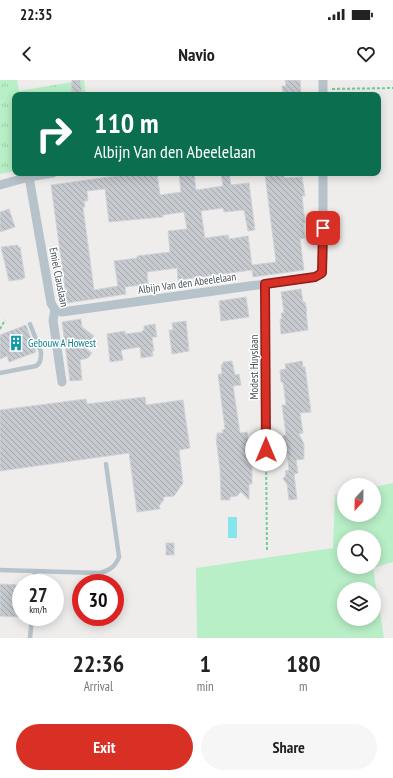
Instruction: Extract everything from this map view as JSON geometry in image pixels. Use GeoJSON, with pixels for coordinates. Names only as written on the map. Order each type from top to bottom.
{"type":"FeatureCollection","features":[{"type":"Feature","properties":{"kind":"street"},"geometry":{"type":"LineString","coordinates":[[0,185],[35,176]]}},
{"type":"Feature","properties":{"kind":"street","name":"Albijn Van den Abeelelaan"},"geometry":{"type":"LineString","coordinates":[[55,310],[62,312],[315,277],[322,273],[323,176]]}},
{"type":"Feature","properties":{"kind":"street","name":"Emiel Clauslaan"},"geometry":{"type":"LineString","coordinates":[[29,177],[51,304],[55,310],[53,320],[62,382]]}},
{"type":"Feature","properties":{"kind":"street","name":"Modest Huyslaan"},"geometry":{"type":"LineString","coordinates":[[265,284],[266,450]]}},
{"type":"Feature","properties":{"kind":"lane"},"geometry":{"type":"LineString","coordinates":[[0,373],[36,366],[39,364],[41,352],[30,324]]}},
{"type":"Feature","properties":{"kind":"lane"},"geometry":{"type":"LineString","coordinates":[[0,570],[100,573],[109,571],[116,564],[119,557],[106,464]]}},
{"type":"Feature","properties":{"kind":"lane"},"geometry":{"type":"LineString","coordinates":[[30,638],[31,626]]}},
{"type":"Feature","properties":{"kind":"path"},"geometry":{"type":"LineString","coordinates":[[323,88],[393,88]]}},
{"type":"Feature","properties":{"kind":"path"},"geometry":{"type":"LineString","coordinates":[[0,329],[5,320]]}},
{"type":"Feature","properties":{"kind":"path"},"geometry":{"type":"LineString","coordinates":[[266,450],[267,552]]}},
{"type":"Feature","properties":{"kind":"green space"},"geometry":{"type":"Polygon","coordinates":[[[0,80],[17,80],[19,91],[84,80],[86,92],[12,92],[12,172],[0,174],[0,80]]]}},
{"type":"Feature","properties":{"kind":"green space"},"geometry":{"type":"Polygon","coordinates":[[[393,483],[393,562],[381,566],[381,530],[337,530],[337,574],[374,574],[375,582],[337,582],[337,626],[381,626],[381,619],[384,638],[197,638],[196,568],[333,548],[335,495],[337,495],[337,522],[381,522],[381,486],[393,483]]]}},
{"type":"Feature","properties":{"kind":"water"},"geometry":{"type":"Polygon","coordinates":[[[228,517],[237,517],[237,538],[228,538],[228,517]]]}},
{"type":"Feature","properties":{"kind":"building"},"geometry":{"type":"Polygon","coordinates":[[[72,80],[80,80],[82,92],[72,92],[72,80]]]}},
{"type":"Feature","properties":{"kind":"building"},"geometry":{"type":"Polygon","coordinates":[[[285,80],[300,80],[301,92],[283,92],[282,86],[286,86],[285,80]]]}},
{"type":"Feature","properties":{"kind":"building"},"geometry":{"type":"Polygon","coordinates":[[[116,176],[157,176],[160,195],[181,192],[179,176],[194,176],[196,190],[223,186],[221,176],[230,176],[231,185],[249,183],[255,230],[248,231],[244,210],[224,212],[223,208],[201,211],[205,238],[228,235],[229,239],[248,236],[252,265],[276,262],[265,176],[284,176],[284,178],[302,177],[305,196],[302,196],[305,238],[300,239],[304,270],[253,277],[252,270],[178,280],[177,268],[147,272],[148,284],[125,287],[126,294],[67,303],[51,185],[116,176]],[[105,189],[87,191],[88,201],[84,201],[85,207],[83,207],[94,290],[118,286],[114,261],[137,258],[137,256],[170,252],[168,231],[187,229],[184,212],[163,215],[163,217],[109,222],[105,189]]]}},
{"type":"Feature","properties":{"kind":"building"},"geometry":{"type":"Polygon","coordinates":[[[9,209],[15,227],[0,232],[0,212],[9,209]]]}},
{"type":"Feature","properties":{"kind":"building"},"geometry":{"type":"Polygon","coordinates":[[[18,245],[18,248],[20,247],[25,278],[9,281],[1,247],[18,245]]]}},
{"type":"Feature","properties":{"kind":"building"},"geometry":{"type":"Polygon","coordinates":[[[301,289],[303,302],[305,302],[307,311],[308,330],[281,334],[280,319],[282,319],[281,313],[284,313],[281,292],[301,289]]]}},
{"type":"Feature","properties":{"kind":"building"},"geometry":{"type":"Polygon","coordinates":[[[246,297],[249,317],[221,321],[219,301],[246,297]]]}},
{"type":"Feature","properties":{"kind":"building"},"geometry":{"type":"Polygon","coordinates":[[[81,319],[82,327],[94,336],[85,348],[92,353],[88,358],[80,360],[82,380],[70,381],[62,322],[81,319]]]}},
{"type":"Feature","properties":{"kind":"building"},"geometry":{"type":"Polygon","coordinates":[[[186,321],[189,351],[172,354],[169,330],[173,330],[172,323],[186,321]]]}},
{"type":"Feature","properties":{"kind":"building"},"geometry":{"type":"Polygon","coordinates":[[[155,324],[157,337],[152,337],[154,351],[152,351],[153,356],[141,358],[140,347],[121,350],[123,360],[110,362],[107,334],[125,331],[125,334],[142,332],[144,330],[144,326],[155,324]]]}},
{"type":"Feature","properties":{"kind":"building","name":"Gebouw A Howest"},"geometry":{"type":"Polygon","coordinates":[[[26,325],[36,352],[9,362],[7,356],[0,359],[0,335],[26,325]]]}},
{"type":"Feature","properties":{"kind":"building"},"geometry":{"type":"Polygon","coordinates":[[[232,361],[235,375],[239,374],[241,385],[233,386],[240,433],[247,432],[252,461],[252,484],[249,484],[249,500],[241,492],[237,496],[230,497],[230,500],[221,500],[220,469],[216,438],[217,433],[223,433],[222,430],[225,429],[218,374],[222,374],[221,365],[223,362],[232,361]]]}},
{"type":"Feature","properties":{"kind":"building"},"geometry":{"type":"Polygon","coordinates":[[[302,361],[303,367],[305,367],[311,412],[300,413],[303,433],[299,434],[304,444],[304,459],[296,460],[298,473],[294,474],[297,499],[289,500],[287,484],[283,479],[286,475],[285,471],[289,470],[286,445],[284,445],[283,436],[286,435],[282,405],[286,405],[280,370],[286,369],[285,364],[302,361]]]}},
{"type":"Feature","properties":{"kind":"building"},"geometry":{"type":"Polygon","coordinates":[[[145,397],[146,405],[183,400],[190,448],[179,450],[183,483],[174,496],[164,497],[159,506],[160,509],[137,512],[129,453],[0,471],[0,410],[86,399],[87,404],[145,397]]]}},
{"type":"Feature","properties":{"kind":"building"},"geometry":{"type":"Polygon","coordinates":[[[166,543],[174,543],[174,555],[166,555],[166,543]]]}},
{"type":"Feature","properties":{"kind":"building"},"geometry":{"type":"Polygon","coordinates":[[[0,584],[12,585],[12,617],[0,616],[0,584]]]}},
{"type":"Feature","properties":{"kind":"place","name":"Gebouw A Howest"},"geometry":{"type":"Point","coordinates":[16,343]}},
{"type":"Feature","properties":{"kind":"route"},"geometry":{"type":"LineString","coordinates":[[266,450],[265,284],[315,277],[322,273],[323,228]]}}]}
